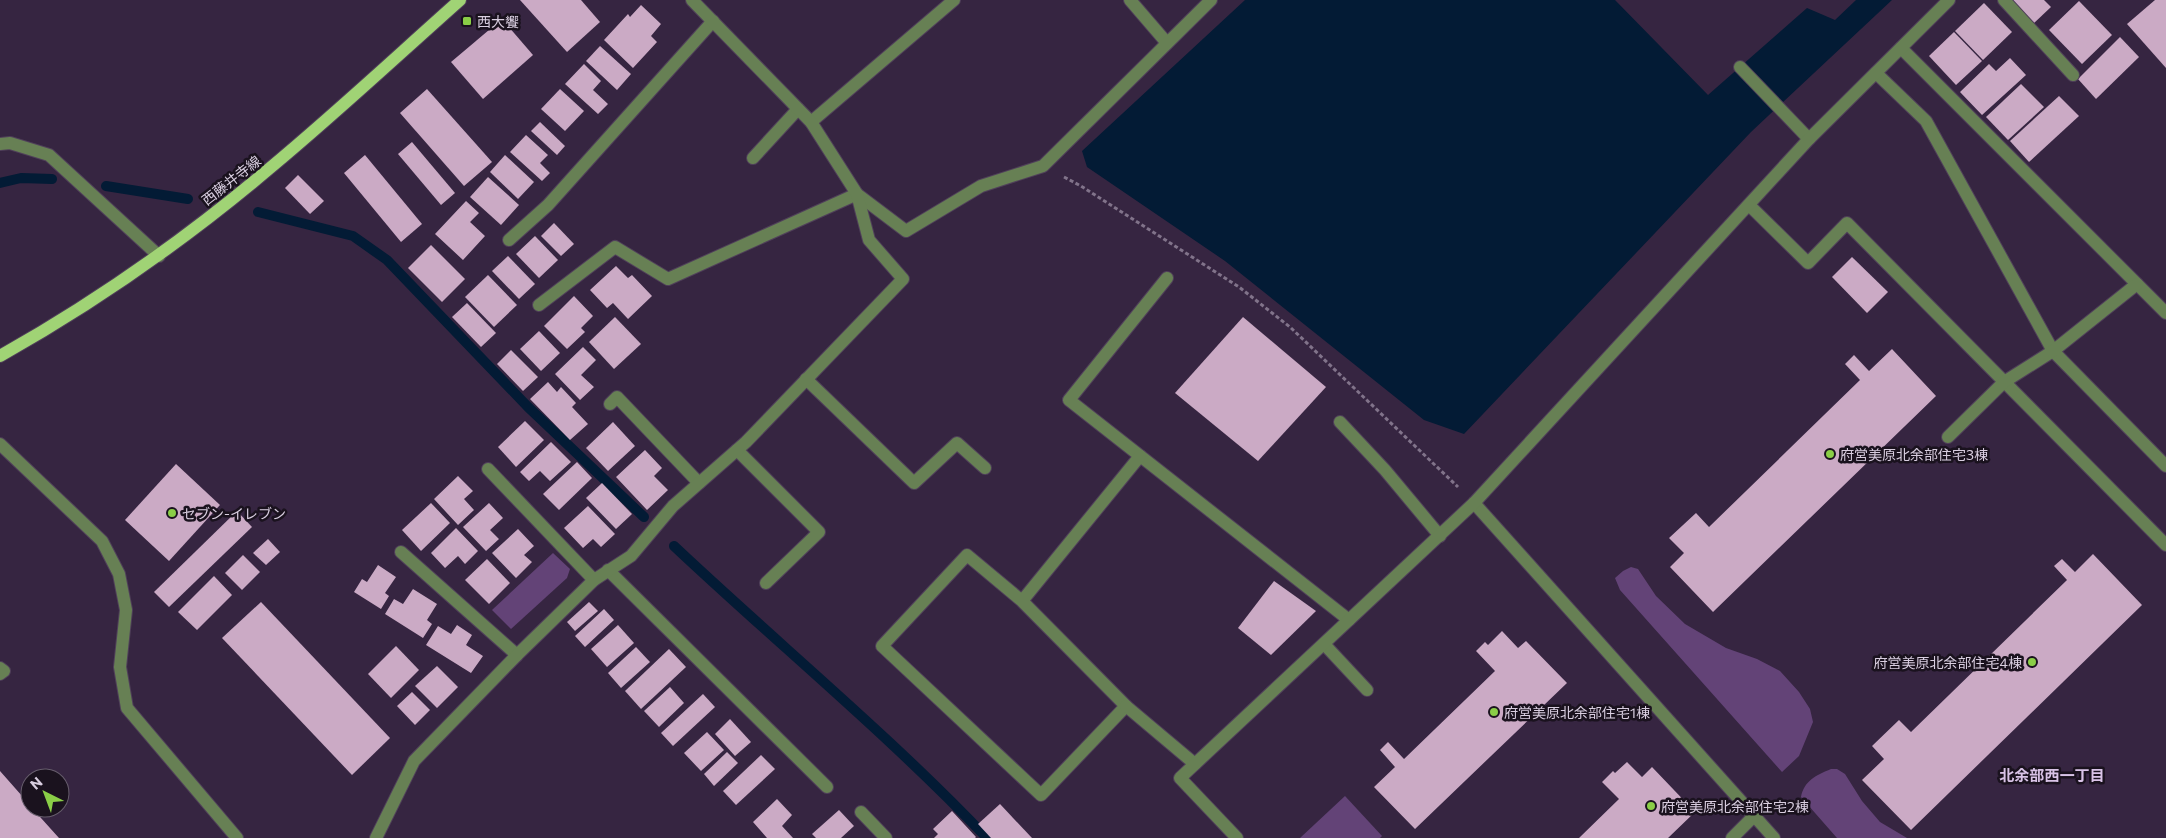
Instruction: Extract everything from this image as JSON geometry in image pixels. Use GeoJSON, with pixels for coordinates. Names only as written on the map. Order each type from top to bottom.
{"type":"FeatureCollection","features":[{"type":"Feature","properties":{"kind":"main road","name":"西藤井寺線"},"geometry":{"type":"LineString","coordinates":[[0,356],[60,322],[159,256],[270,168],[460,0]]}},
{"type":"Feature","properties":{"kind":"street"},"geometry":{"type":"LineString","coordinates":[[811,122],[954,0]]}},
{"type":"Feature","properties":{"kind":"street"},"geometry":{"type":"LineString","coordinates":[[1130,0],[1167,43]]}},
{"type":"Feature","properties":{"kind":"street"},"geometry":{"type":"LineString","coordinates":[[857,194],[906,231],[981,186],[1043,166],[1211,0]]}},
{"type":"Feature","properties":{"kind":"street"},"geometry":{"type":"LineString","coordinates":[[1238,838],[1180,778],[1474,503],[1809,139],[1949,0]]}},
{"type":"Feature","properties":{"kind":"street"},"geometry":{"type":"LineString","coordinates":[[2004,0],[2073,75]]}},
{"type":"Feature","properties":{"kind":"street"},"geometry":{"type":"LineString","coordinates":[[376,838],[414,761],[517,655],[594,580],[631,556],[673,506],[737,450],[903,279],[869,240],[857,194],[811,122],[713,21],[700,3]]}},
{"type":"Feature","properties":{"kind":"street"},"geometry":{"type":"LineString","coordinates":[[509,240],[548,205],[713,21]]}},
{"type":"Feature","properties":{"kind":"street"},"geometry":{"type":"LineString","coordinates":[[1901,48],[2166,313]]}},
{"type":"Feature","properties":{"kind":"street"},"geometry":{"type":"LineString","coordinates":[[1740,67],[1809,139]]}},
{"type":"Feature","properties":{"kind":"street"},"geometry":{"type":"LineString","coordinates":[[1876,73],[1926,121],[2052,351],[2166,466]]}},
{"type":"Feature","properties":{"kind":"street"},"geometry":{"type":"LineString","coordinates":[[753,158],[798,109]]}},
{"type":"Feature","properties":{"kind":"street"},"geometry":{"type":"LineString","coordinates":[[0,144],[10,143],[49,155],[159,256]]}},
{"type":"Feature","properties":{"kind":"street"},"geometry":{"type":"LineString","coordinates":[[539,304],[615,247],[668,279],[857,194]]}},
{"type":"Feature","properties":{"kind":"street"},"geometry":{"type":"LineString","coordinates":[[1749,205],[1808,263],[1847,223],[2166,544]]}},
{"type":"Feature","properties":{"kind":"street"},"geometry":{"type":"LineString","coordinates":[[1166,278],[1069,400],[1349,620]]}},
{"type":"Feature","properties":{"kind":"street"},"geometry":{"type":"LineString","coordinates":[[1948,437],[2004,382],[2052,351],[2137,284]]}},
{"type":"Feature","properties":{"kind":"street"},"geometry":{"type":"LineString","coordinates":[[806,378],[914,483],[957,443],[985,468]]}},
{"type":"Feature","properties":{"kind":"street"},"geometry":{"type":"LineString","coordinates":[[610,404],[617,397],[699,484]]}},
{"type":"Feature","properties":{"kind":"street"},"geometry":{"type":"LineString","coordinates":[[1340,422],[1385,470],[1440,536]]}},
{"type":"Feature","properties":{"kind":"street"},"geometry":{"type":"LineString","coordinates":[[0,444],[102,541],[119,574],[126,610],[120,667],[128,708],[237,838]]}},
{"type":"Feature","properties":{"kind":"street"},"geometry":{"type":"LineString","coordinates":[[737,450],[819,532],[766,583]]}},
{"type":"Feature","properties":{"kind":"street"},"geometry":{"type":"LineString","coordinates":[[1022,601],[1140,456]]}},
{"type":"Feature","properties":{"kind":"street"},"geometry":{"type":"LineString","coordinates":[[488,469],[594,580]]}},
{"type":"Feature","properties":{"kind":"street"},"geometry":{"type":"LineString","coordinates":[[1474,503],[1774,838]]}},
{"type":"Feature","properties":{"kind":"street"},"geometry":{"type":"LineString","coordinates":[[401,552],[517,655]]}},
{"type":"Feature","properties":{"kind":"street"},"geometry":{"type":"LineString","coordinates":[[1126,706],[1040,795],[882,646],[967,556],[1022,601],[1126,706],[1195,764]]}},
{"type":"Feature","properties":{"kind":"street"},"geometry":{"type":"LineString","coordinates":[[608,570],[827,787]]}},
{"type":"Feature","properties":{"kind":"street"},"geometry":{"type":"LineString","coordinates":[[1324,644],[1367,690]]}},
{"type":"Feature","properties":{"kind":"street"},"geometry":{"type":"LineString","coordinates":[[0,668],[4,671],[0,674]]}},
{"type":"Feature","properties":{"kind":"street"},"geometry":{"type":"LineString","coordinates":[[861,812],[886,838]]}},
{"type":"Feature","properties":{"kind":"street"},"geometry":{"type":"LineString","coordinates":[[1732,838],[1754,816]]}},
{"type":"Feature","properties":{"kind":"path"},"geometry":{"type":"LineString","coordinates":[[1043,166],[1081,186],[1230,282],[1290,327],[1474,503]]}},
{"type":"Feature","properties":{"kind":"shaded area"},"geometry":{"type":"Polygon","coordinates":[[[553,553],[570,569],[567,578],[511,629],[492,610],[553,553]]]}},
{"type":"Feature","properties":{"kind":"shaded area"},"geometry":{"type":"Polygon","coordinates":[[[1631,567],[1638,569],[1656,596],[1685,624],[1726,648],[1757,659],[1780,671],[1799,692],[1810,709],[1813,722],[1799,756],[1782,772],[1620,590],[1615,578],[1631,567]]]}},
{"type":"Feature","properties":{"kind":"shaded area"},"geometry":{"type":"Polygon","coordinates":[[[1831,769],[1837,769],[1845,774],[1862,801],[1880,822],[1907,838],[1837,838],[1801,797],[1811,779],[1831,769]]]}},
{"type":"Feature","properties":{"kind":"shaded area"},"geometry":{"type":"Polygon","coordinates":[[[1345,796],[1382,836],[1380,838],[1300,838],[1345,796]]]}},
{"type":"Feature","properties":{"kind":"water"},"geometry":{"type":"Polygon","coordinates":[[[1245,0],[1615,0],[1708,95],[1807,8],[1835,20],[1856,0],[1892,0],[1751,132],[1464,434],[1424,420],[1225,261],[1087,167],[1082,151],[1245,0]]]}},
{"type":"Feature","properties":{"kind":"building"},"geometry":{"type":"Polygon","coordinates":[[[520,0],[581,0],[600,22],[567,52],[520,0]]]}},
{"type":"Feature","properties":{"kind":"building"},"geometry":{"type":"Polygon","coordinates":[[[2012,0],[2044,0],[2051,7],[2033,24],[2012,0]]]}},
{"type":"Feature","properties":{"kind":"building"},"geometry":{"type":"Polygon","coordinates":[[[2155,0],[2166,0],[2166,68],[2127,24],[2155,0]]]}},
{"type":"Feature","properties":{"kind":"building"},"geometry":{"type":"Polygon","coordinates":[[[2079,1],[2112,35],[2082,64],[2049,30],[2079,1]]]}},
{"type":"Feature","properties":{"kind":"building"},"geometry":{"type":"Polygon","coordinates":[[[1984,3],[2012,32],[1983,60],[1955,31],[1984,3]]]}},
{"type":"Feature","properties":{"kind":"building"},"geometry":{"type":"Polygon","coordinates":[[[641,5],[661,24],[651,36],[657,42],[633,68],[604,40],[628,14],[630,17],[641,5]]]}},
{"type":"Feature","properties":{"kind":"building"},"geometry":{"type":"Polygon","coordinates":[[[502,19],[533,55],[483,99],[451,62],[502,19]]]}},
{"type":"Feature","properties":{"kind":"building"},"geometry":{"type":"Polygon","coordinates":[[[1954,32],[1982,61],[1956,85],[1929,56],[1954,32]]]}},
{"type":"Feature","properties":{"kind":"building"},"geometry":{"type":"Polygon","coordinates":[[[2120,37],[2139,57],[2096,99],[2078,79],[2120,37]]]}},
{"type":"Feature","properties":{"kind":"building"},"geometry":{"type":"Polygon","coordinates":[[[600,46],[631,74],[617,90],[586,61],[600,46]]]}},
{"type":"Feature","properties":{"kind":"building"},"geometry":{"type":"Polygon","coordinates":[[[2010,58],[2026,75],[1982,115],[1960,92],[1989,64],[1996,71],[2010,58]]]}},
{"type":"Feature","properties":{"kind":"building"},"geometry":{"type":"Polygon","coordinates":[[[584,64],[601,81],[593,90],[608,104],[598,114],[565,84],[584,64]]]}},
{"type":"Feature","properties":{"kind":"building"},"geometry":{"type":"Polygon","coordinates":[[[2021,84],[2044,107],[2008,140],[1986,117],[2021,84]]]}},
{"type":"Feature","properties":{"kind":"building"},"geometry":{"type":"Polygon","coordinates":[[[427,89],[492,162],[464,186],[400,113],[427,89]]]}},
{"type":"Feature","properties":{"kind":"building"},"geometry":{"type":"Polygon","coordinates":[[[560,89],[584,111],[565,131],[541,109],[560,89]]]}},
{"type":"Feature","properties":{"kind":"building"},"geometry":{"type":"Polygon","coordinates":[[[2059,96],[2079,116],[2029,162],[2010,141],[2059,96]]]}},
{"type":"Feature","properties":{"kind":"building"},"geometry":{"type":"Polygon","coordinates":[[[540,122],[565,146],[557,155],[531,131],[540,122]]]}},
{"type":"Feature","properties":{"kind":"building"},"geometry":{"type":"Polygon","coordinates":[[[526,135],[548,155],[540,163],[550,173],[542,181],[510,152],[526,135]]]}},
{"type":"Feature","properties":{"kind":"building"},"geometry":{"type":"Polygon","coordinates":[[[412,142],[455,193],[441,205],[398,154],[412,142]]]}},
{"type":"Feature","properties":{"kind":"building"},"geometry":{"type":"Polygon","coordinates":[[[365,155],[422,224],[401,242],[344,173],[365,155]]]}},
{"type":"Feature","properties":{"kind":"building"},"geometry":{"type":"Polygon","coordinates":[[[505,155],[534,182],[518,199],[490,172],[505,155]]]}},
{"type":"Feature","properties":{"kind":"building"},"geometry":{"type":"Polygon","coordinates":[[[298,175],[324,201],[310,214],[285,188],[298,175]]]}},
{"type":"Feature","properties":{"kind":"building"},"geometry":{"type":"Polygon","coordinates":[[[488,177],[519,205],[501,225],[470,197],[488,177]]]}},
{"type":"Feature","properties":{"kind":"building"},"geometry":{"type":"Polygon","coordinates":[[[466,201],[479,213],[470,222],[485,236],[463,260],[435,234],[466,201]]]}},
{"type":"Feature","properties":{"kind":"building"},"geometry":{"type":"Polygon","coordinates":[[[554,223],[574,244],[561,256],[541,236],[554,223]]]}},
{"type":"Feature","properties":{"kind":"building"},"geometry":{"type":"Polygon","coordinates":[[[535,236],[558,260],[539,278],[516,254],[535,236]]]}},
{"type":"Feature","properties":{"kind":"building"},"geometry":{"type":"Polygon","coordinates":[[[431,245],[465,279],[442,302],[408,268],[431,245]]]}},
{"type":"Feature","properties":{"kind":"building"},"geometry":{"type":"Polygon","coordinates":[[[508,256],[535,284],[519,299],[492,271],[508,256]]]}},
{"type":"Feature","properties":{"kind":"building"},"geometry":{"type":"Polygon","coordinates":[[[1852,257],[1888,292],[1867,313],[1832,277],[1852,257]]]}},
{"type":"Feature","properties":{"kind":"building"},"geometry":{"type":"Polygon","coordinates":[[[616,266],[628,278],[632,275],[652,296],[628,319],[613,303],[607,308],[590,290],[616,266]]]}},
{"type":"Feature","properties":{"kind":"building"},"geometry":{"type":"Polygon","coordinates":[[[488,275],[517,305],[494,327],[465,297],[488,275]]]}},
{"type":"Feature","properties":{"kind":"building"},"geometry":{"type":"Polygon","coordinates":[[[574,296],[593,316],[581,328],[585,332],[567,349],[544,326],[574,296]]]}},
{"type":"Feature","properties":{"kind":"building"},"geometry":{"type":"Polygon","coordinates":[[[467,303],[496,333],[481,347],[452,317],[467,303]]]}},
{"type":"Feature","properties":{"kind":"building"},"geometry":{"type":"Polygon","coordinates":[[[615,317],[641,344],[614,369],[589,342],[615,317]]]}},
{"type":"Feature","properties":{"kind":"building"},"geometry":{"type":"Polygon","coordinates":[[[1243,317],[1326,387],[1258,461],[1175,393],[1243,317]]]}},
{"type":"Feature","properties":{"kind":"building"},"geometry":{"type":"Polygon","coordinates":[[[539,331],[560,353],[541,371],[520,349],[539,331]]]}},
{"type":"Feature","properties":{"kind":"building"},"geometry":{"type":"Polygon","coordinates":[[[583,347],[596,360],[581,375],[594,387],[580,400],[555,374],[583,347]]]}},
{"type":"Feature","properties":{"kind":"building","name":"府営美原北余部住宅3棟"},"geometry":{"type":"Polygon","coordinates":[[[1892,349],[1936,396],[1713,612],[1670,567],[1684,553],[1669,538],[1696,513],[1709,527],[1860,380],[1845,364],[1854,355],[1869,371],[1892,349]]]}},
{"type":"Feature","properties":{"kind":"building"},"geometry":{"type":"Polygon","coordinates":[[[511,350],[538,377],[523,391],[497,364],[511,350]]]}},
{"type":"Feature","properties":{"kind":"building"},"geometry":{"type":"Polygon","coordinates":[[[548,382],[557,392],[561,387],[576,403],[572,407],[588,424],[570,440],[530,399],[548,382]]]}},
{"type":"Feature","properties":{"kind":"building"},"geometry":{"type":"Polygon","coordinates":[[[525,421],[544,440],[516,467],[498,447],[525,421]]]}},
{"type":"Feature","properties":{"kind":"building"},"geometry":{"type":"Polygon","coordinates":[[[613,422],[635,446],[608,471],[586,448],[613,422]]]}},
{"type":"Feature","properties":{"kind":"building"},"geometry":{"type":"Polygon","coordinates":[[[551,442],[571,462],[550,481],[540,471],[529,481],[520,472],[551,442]]]}},
{"type":"Feature","properties":{"kind":"building"},"geometry":{"type":"Polygon","coordinates":[[[645,450],[662,468],[654,476],[668,490],[647,510],[616,477],[645,450]]]}},
{"type":"Feature","properties":{"kind":"building"},"geometry":{"type":"Polygon","coordinates":[[[577,462],[592,478],[559,510],[543,494],[577,462]]]}},
{"type":"Feature","properties":{"kind":"building","name":"セブン-イレブン"},"geometry":{"type":"Polygon","coordinates":[[[176,464],[220,505],[169,561],[125,520],[176,464]]]}},
{"type":"Feature","properties":{"kind":"building"},"geometry":{"type":"Polygon","coordinates":[[[458,476],[473,491],[464,499],[474,510],[458,525],[434,499],[458,476]]]}},
{"type":"Feature","properties":{"kind":"building"},"geometry":{"type":"Polygon","coordinates":[[[602,483],[632,514],[616,529],[586,498],[602,483]]]}},
{"type":"Feature","properties":{"kind":"building"},"geometry":{"type":"Polygon","coordinates":[[[431,503],[450,523],[421,551],[402,530],[431,503]]]}},
{"type":"Feature","properties":{"kind":"building"},"geometry":{"type":"Polygon","coordinates":[[[489,503],[503,518],[490,530],[499,539],[486,551],[463,527],[489,503]]]}},
{"type":"Feature","properties":{"kind":"building"},"geometry":{"type":"Polygon","coordinates":[[[588,506],[615,534],[601,547],[593,539],[583,548],[564,528],[588,506]]]}},
{"type":"Feature","properties":{"kind":"building"},"geometry":{"type":"Polygon","coordinates":[[[237,511],[252,527],[169,607],[154,592],[237,511]]]}},
{"type":"Feature","properties":{"kind":"building"},"geometry":{"type":"Polygon","coordinates":[[[456,528],[478,551],[465,564],[458,556],[445,568],[431,553],[456,528]]]}},
{"type":"Feature","properties":{"kind":"building"},"geometry":{"type":"Polygon","coordinates":[[[518,529],[534,546],[524,555],[532,562],[516,578],[492,553],[518,529]]]}},
{"type":"Feature","properties":{"kind":"building"},"geometry":{"type":"Polygon","coordinates":[[[268,539],[280,552],[266,565],[253,553],[268,539]]]}},
{"type":"Feature","properties":{"kind":"building","name":"府営美原北余部住宅4棟"},"geometry":{"type":"Polygon","coordinates":[[[2093,554],[2142,605],[1911,830],[1862,780],[1884,759],[1872,746],[1899,720],[1911,732],[2067,580],[2054,566],[2062,559],[2075,572],[2093,554]]]}},
{"type":"Feature","properties":{"kind":"building"},"geometry":{"type":"Polygon","coordinates":[[[243,555],[260,572],[242,590],[225,573],[243,555]]]}},
{"type":"Feature","properties":{"kind":"building"},"geometry":{"type":"Polygon","coordinates":[[[487,559],[510,583],[489,604],[465,580],[487,559]]]}},
{"type":"Feature","properties":{"kind":"building"},"geometry":{"type":"Polygon","coordinates":[[[378,565],[396,577],[385,593],[389,596],[381,609],[354,592],[362,579],[367,582],[378,565]]]}},
{"type":"Feature","properties":{"kind":"building"},"geometry":{"type":"Polygon","coordinates":[[[214,576],[232,595],[197,630],[178,612],[214,576]]]}},
{"type":"Feature","properties":{"kind":"building"},"geometry":{"type":"Polygon","coordinates":[[[1274,581],[1316,611],[1271,655],[1238,628],[1274,581]]]}},
{"type":"Feature","properties":{"kind":"building"},"geometry":{"type":"Polygon","coordinates":[[[413,589],[437,604],[427,620],[432,624],[423,638],[385,614],[394,599],[403,604],[413,589]]]}},
{"type":"Feature","properties":{"kind":"building"},"geometry":{"type":"Polygon","coordinates":[[[261,602],[390,738],[352,775],[222,638],[261,602]]]}},
{"type":"Feature","properties":{"kind":"building"},"geometry":{"type":"Polygon","coordinates":[[[589,602],[598,611],[575,631],[567,622],[589,602]]]}},
{"type":"Feature","properties":{"kind":"building"},"geometry":{"type":"Polygon","coordinates":[[[604,609],[614,620],[585,647],[575,636],[604,609]]]}},
{"type":"Feature","properties":{"kind":"building"},"geometry":{"type":"Polygon","coordinates":[[[457,625],[472,635],[466,645],[483,656],[471,673],[426,645],[438,626],[451,634],[457,625]]]}},
{"type":"Feature","properties":{"kind":"building"},"geometry":{"type":"Polygon","coordinates":[[[618,625],[634,643],[607,667],[591,649],[618,625]]]}},
{"type":"Feature","properties":{"kind":"building","name":"府営美原北余部住宅1棟"},"geometry":{"type":"Polygon","coordinates":[[[1502,631],[1518,648],[1526,641],[1567,683],[1415,829],[1374,787],[1395,767],[1380,750],[1388,742],[1404,759],[1495,671],[1476,651],[1485,642],[1488,645],[1502,631]]]}},
{"type":"Feature","properties":{"kind":"building"},"geometry":{"type":"Polygon","coordinates":[[[396,646],[419,670],[391,698],[368,674],[396,646]]]}},
{"type":"Feature","properties":{"kind":"building"},"geometry":{"type":"Polygon","coordinates":[[[636,647],[650,662],[621,688],[608,673],[636,647]]]}},
{"type":"Feature","properties":{"kind":"building"},"geometry":{"type":"Polygon","coordinates":[[[669,649],[686,667],[641,709],[625,691],[669,649]]]}},
{"type":"Feature","properties":{"kind":"building"},"geometry":{"type":"Polygon","coordinates":[[[437,666],[458,687],[437,708],[415,686],[437,666]]]}},
{"type":"Feature","properties":{"kind":"building"},"geometry":{"type":"Polygon","coordinates":[[[670,687],[684,703],[659,727],[644,711],[670,687]]]}},
{"type":"Feature","properties":{"kind":"building"},"geometry":{"type":"Polygon","coordinates":[[[412,692],[430,710],[415,725],[397,706],[412,692]]]}},
{"type":"Feature","properties":{"kind":"building"},"geometry":{"type":"Polygon","coordinates":[[[703,694],[715,707],[673,746],[661,733],[703,694]]]}},
{"type":"Feature","properties":{"kind":"building"},"geometry":{"type":"Polygon","coordinates":[[[730,719],[751,742],[735,756],[715,734],[730,719]]]}},
{"type":"Feature","properties":{"kind":"building"},"geometry":{"type":"Polygon","coordinates":[[[707,732],[724,750],[701,771],[684,753],[707,732]]]}},
{"type":"Feature","properties":{"kind":"building"},"geometry":{"type":"Polygon","coordinates":[[[727,752],[738,763],[714,786],[704,774],[727,752]]]}},
{"type":"Feature","properties":{"kind":"building"},"geometry":{"type":"Polygon","coordinates":[[[761,755],[775,769],[736,805],[723,791],[761,755]]]}},
{"type":"Feature","properties":{"kind":"building","name":"府営美原北余部住宅2棟"},"geometry":{"type":"Polygon","coordinates":[[[1627,762],[1642,777],[1652,767],[1695,812],[1668,838],[1579,838],[1619,799],[1602,782],[1613,771],[1615,773],[1627,762]]]}},
{"type":"Feature","properties":{"kind":"building"},"geometry":{"type":"Polygon","coordinates":[[[0,771],[20,794],[20,818],[41,818],[59,838],[0,838],[0,771]]]}},
{"type":"Feature","properties":{"kind":"building"},"geometry":{"type":"Polygon","coordinates":[[[777,799],[792,815],[782,826],[793,838],[767,838],[753,822],[777,799]]]}},
{"type":"Feature","properties":{"kind":"building"},"geometry":{"type":"Polygon","coordinates":[[[1000,804],[1032,838],[991,838],[978,824],[1000,804]]]}},
{"type":"Feature","properties":{"kind":"building"},"geometry":{"type":"Polygon","coordinates":[[[839,810],[854,826],[841,838],[816,838],[812,834],[839,810]]]}},
{"type":"Feature","properties":{"kind":"building"},"geometry":{"type":"Polygon","coordinates":[[[952,811],[975,838],[934,838],[938,834],[933,829],[952,811]]]}},
{"type":"Feature","properties":{"kind":"waterway"},"geometry":{"type":"LineString","coordinates":[[0,183],[21,178],[52,179]]}},
{"type":"Feature","properties":{"kind":"waterway"},"geometry":{"type":"LineString","coordinates":[[106,186],[188,199]]}},
{"type":"Feature","properties":{"kind":"waterway"},"geometry":{"type":"LineString","coordinates":[[258,212],[353,236],[387,260],[528,407],[644,517]]}},
{"type":"Feature","properties":{"kind":"waterway"},"geometry":{"type":"LineString","coordinates":[[674,546],[872,726],[987,838]]}},
{"type":"Feature","properties":{"kind":"place","name":"西大饗"},"geometry":{"type":"Point","coordinates":[467,21]}},
{"type":"Feature","properties":{"kind":"place","name":"府営美原北余部住宅3棟"},"geometry":{"type":"Point","coordinates":[1830,454]}},
{"type":"Feature","properties":{"kind":"place","name":"セブン-イレブン"},"geometry":{"type":"Point","coordinates":[172,513]}},
{"type":"Feature","properties":{"kind":"place","name":"府営美原北余部住宅4棟"},"geometry":{"type":"Point","coordinates":[2032,662]}},
{"type":"Feature","properties":{"kind":"place","name":"府営美原北余部住宅1棟"},"geometry":{"type":"Point","coordinates":[1494,712]}},
{"type":"Feature","properties":{"kind":"place","name":"府営美原北余部住宅2棟"},"geometry":{"type":"Point","coordinates":[1651,806]}},
{"type":"Feature","properties":{"kind":"district","name":"北余部西一丁目"},"geometry":{"type":"Point","coordinates":[2052,775]}}]}
